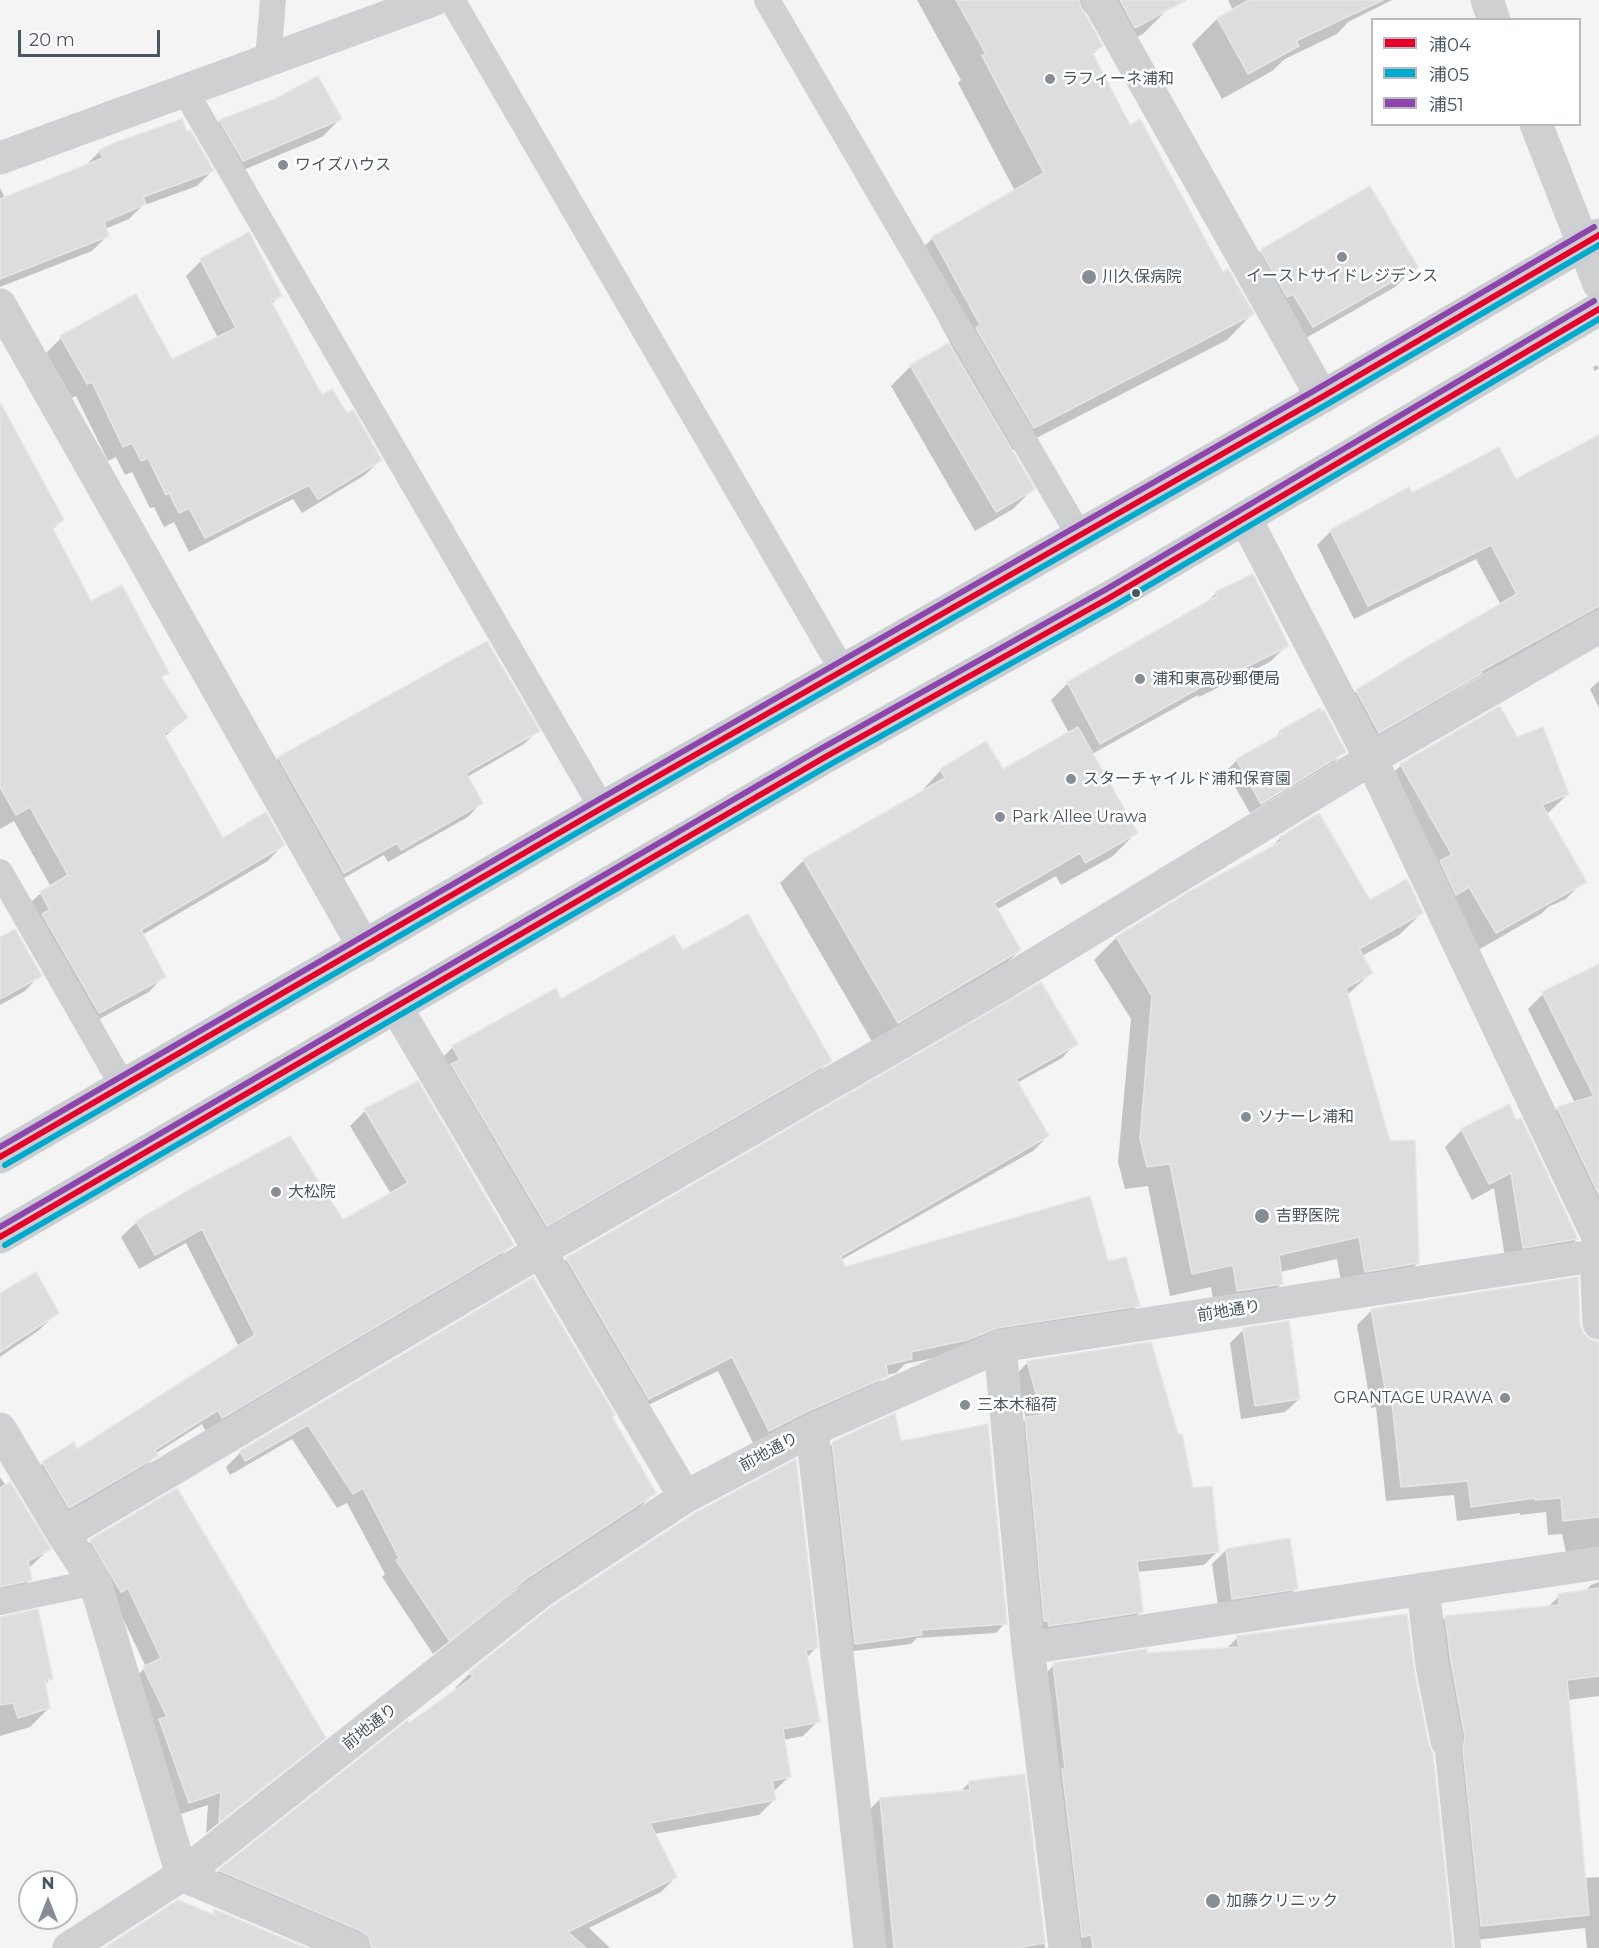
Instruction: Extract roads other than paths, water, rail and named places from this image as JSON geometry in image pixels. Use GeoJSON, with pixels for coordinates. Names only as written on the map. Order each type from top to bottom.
{"type":"FeatureCollection","features":[{"type":"Feature","properties":{"kind":"main road"},"geometry":{"type":"LineString","coordinates":[[0,1157],[1591,240]]}},
{"type":"Feature","properties":{"kind":"main road"},"geometry":{"type":"LineString","coordinates":[[0,1237],[826,756],[1109,598],[1599,309]]}},
{"type":"Feature","properties":{"kind":"street"},"geometry":{"type":"LineString","coordinates":[[0,158],[433,0]]}},
{"type":"Feature","properties":{"kind":"street"},"geometry":{"type":"LineString","coordinates":[[1098,0],[1322,397]]}},
{"type":"Feature","properties":{"kind":"street"},"geometry":{"type":"LineString","coordinates":[[1487,0],[1493,18]]}},
{"type":"Feature","properties":{"kind":"street"},"geometry":{"type":"LineString","coordinates":[[1537,126],[1591,240],[1599,284]]}},
{"type":"Feature","properties":{"kind":"street"},"geometry":{"type":"LineString","coordinates":[[0,305],[364,947]]}},
{"type":"Feature","properties":{"kind":"street"},"geometry":{"type":"LineString","coordinates":[[1245,518],[1371,759],[1598,1250],[1599,1323]]}},
{"type":"Feature","properties":{"kind":"street"},"geometry":{"type":"LineString","coordinates":[[63,1534],[542,1250],[999,986],[1371,759],[1599,627]]}},
{"type":"Feature","properties":{"kind":"street"},"geometry":{"type":"LineString","coordinates":[[396,1007],[542,1250],[685,1497]]}},
{"type":"Feature","properties":{"kind":"street","name":"前地通り"},"geometry":{"type":"LineString","coordinates":[[69,1948],[182,1875],[540,1592],[685,1497],[813,1430],[1000,1346],[1598,1250]]}},
{"type":"Feature","properties":{"kind":"street"},"geometry":{"type":"LineString","coordinates":[[1000,1346],[1028,1648],[1065,1948]]}},
{"type":"Feature","properties":{"kind":"street"},"geometry":{"type":"LineString","coordinates":[[0,1429],[63,1534],[95,1582],[182,1875],[354,1948]]}},
{"type":"Feature","properties":{"kind":"street"},"geometry":{"type":"LineString","coordinates":[[813,1430],[870,1948]]}},
{"type":"Feature","properties":{"kind":"street"},"geometry":{"type":"LineString","coordinates":[[1028,1648],[1599,1563]]}},
{"type":"Feature","properties":{"kind":"street"},"geometry":{"type":"LineString","coordinates":[[1423,1589],[1432,1665],[1447,1741]]}},
{"type":"Feature","properties":{"kind":"lane"},"geometry":{"type":"LineString","coordinates":[[268,60],[273,0]]}},
{"type":"Feature","properties":{"kind":"lane"},"geometry":{"type":"LineString","coordinates":[[452,0],[843,671]]}},
{"type":"Feature","properties":{"kind":"lane"},"geometry":{"type":"LineString","coordinates":[[767,0],[1079,535]]}},
{"type":"Feature","properties":{"kind":"lane"},"geometry":{"type":"LineString","coordinates":[[185,91],[602,808]]}},
{"type":"Feature","properties":{"kind":"lane"},"geometry":{"type":"LineString","coordinates":[[0,872],[123,1086]]}},
{"type":"Feature","properties":{"kind":"lane"},"geometry":{"type":"LineString","coordinates":[[0,1602],[95,1582]]}},
{"type":"Feature","properties":{"kind":"lane"},"geometry":{"type":"LineString","coordinates":[[1447,1741],[1468,1948]]}},
{"type":"Feature","properties":{"kind":"place","name":"ラフィーネ浦和"},"geometry":{"type":"Point","coordinates":[1050,79]}},
{"type":"Feature","properties":{"kind":"place","name":"ワイズハウス"},"geometry":{"type":"Point","coordinates":[283,165]}},
{"type":"Feature","properties":{"kind":"place","name":"イーストサイドレジデンス"},"geometry":{"type":"Point","coordinates":[1342,257]}},
{"type":"Feature","properties":{"kind":"place","name":"川久保病院"},"geometry":{"type":"Point","coordinates":[1089,277]}},
{"type":"Feature","properties":{"kind":"place","name":"浦和東高砂郵便局"},"geometry":{"type":"Point","coordinates":[1140,679]}},
{"type":"Feature","properties":{"kind":"place","name":"スターチャイルド浦和保育園"},"geometry":{"type":"Point","coordinates":[1071,779]}},
{"type":"Feature","properties":{"kind":"place","name":"Park Allee Urawa"},"geometry":{"type":"Point","coordinates":[1000,817]}},
{"type":"Feature","properties":{"kind":"place","name":"ソナーレ浦和"},"geometry":{"type":"Point","coordinates":[1246,1117]}},
{"type":"Feature","properties":{"kind":"place","name":"大松院"},"geometry":{"type":"Point","coordinates":[276,1192]}},
{"type":"Feature","properties":{"kind":"place","name":"吉野医院"},"geometry":{"type":"Point","coordinates":[1262,1216]}},
{"type":"Feature","properties":{"kind":"place","name":"GRANTAGE URAWA"},"geometry":{"type":"Point","coordinates":[1505,1398]}},
{"type":"Feature","properties":{"kind":"place","name":"三本木稲荷"},"geometry":{"type":"Point","coordinates":[965,1405]}},
{"type":"Feature","properties":{"kind":"place","name":"加藤クリニック"},"geometry":{"type":"Point","coordinates":[1213,1901]}}]}
